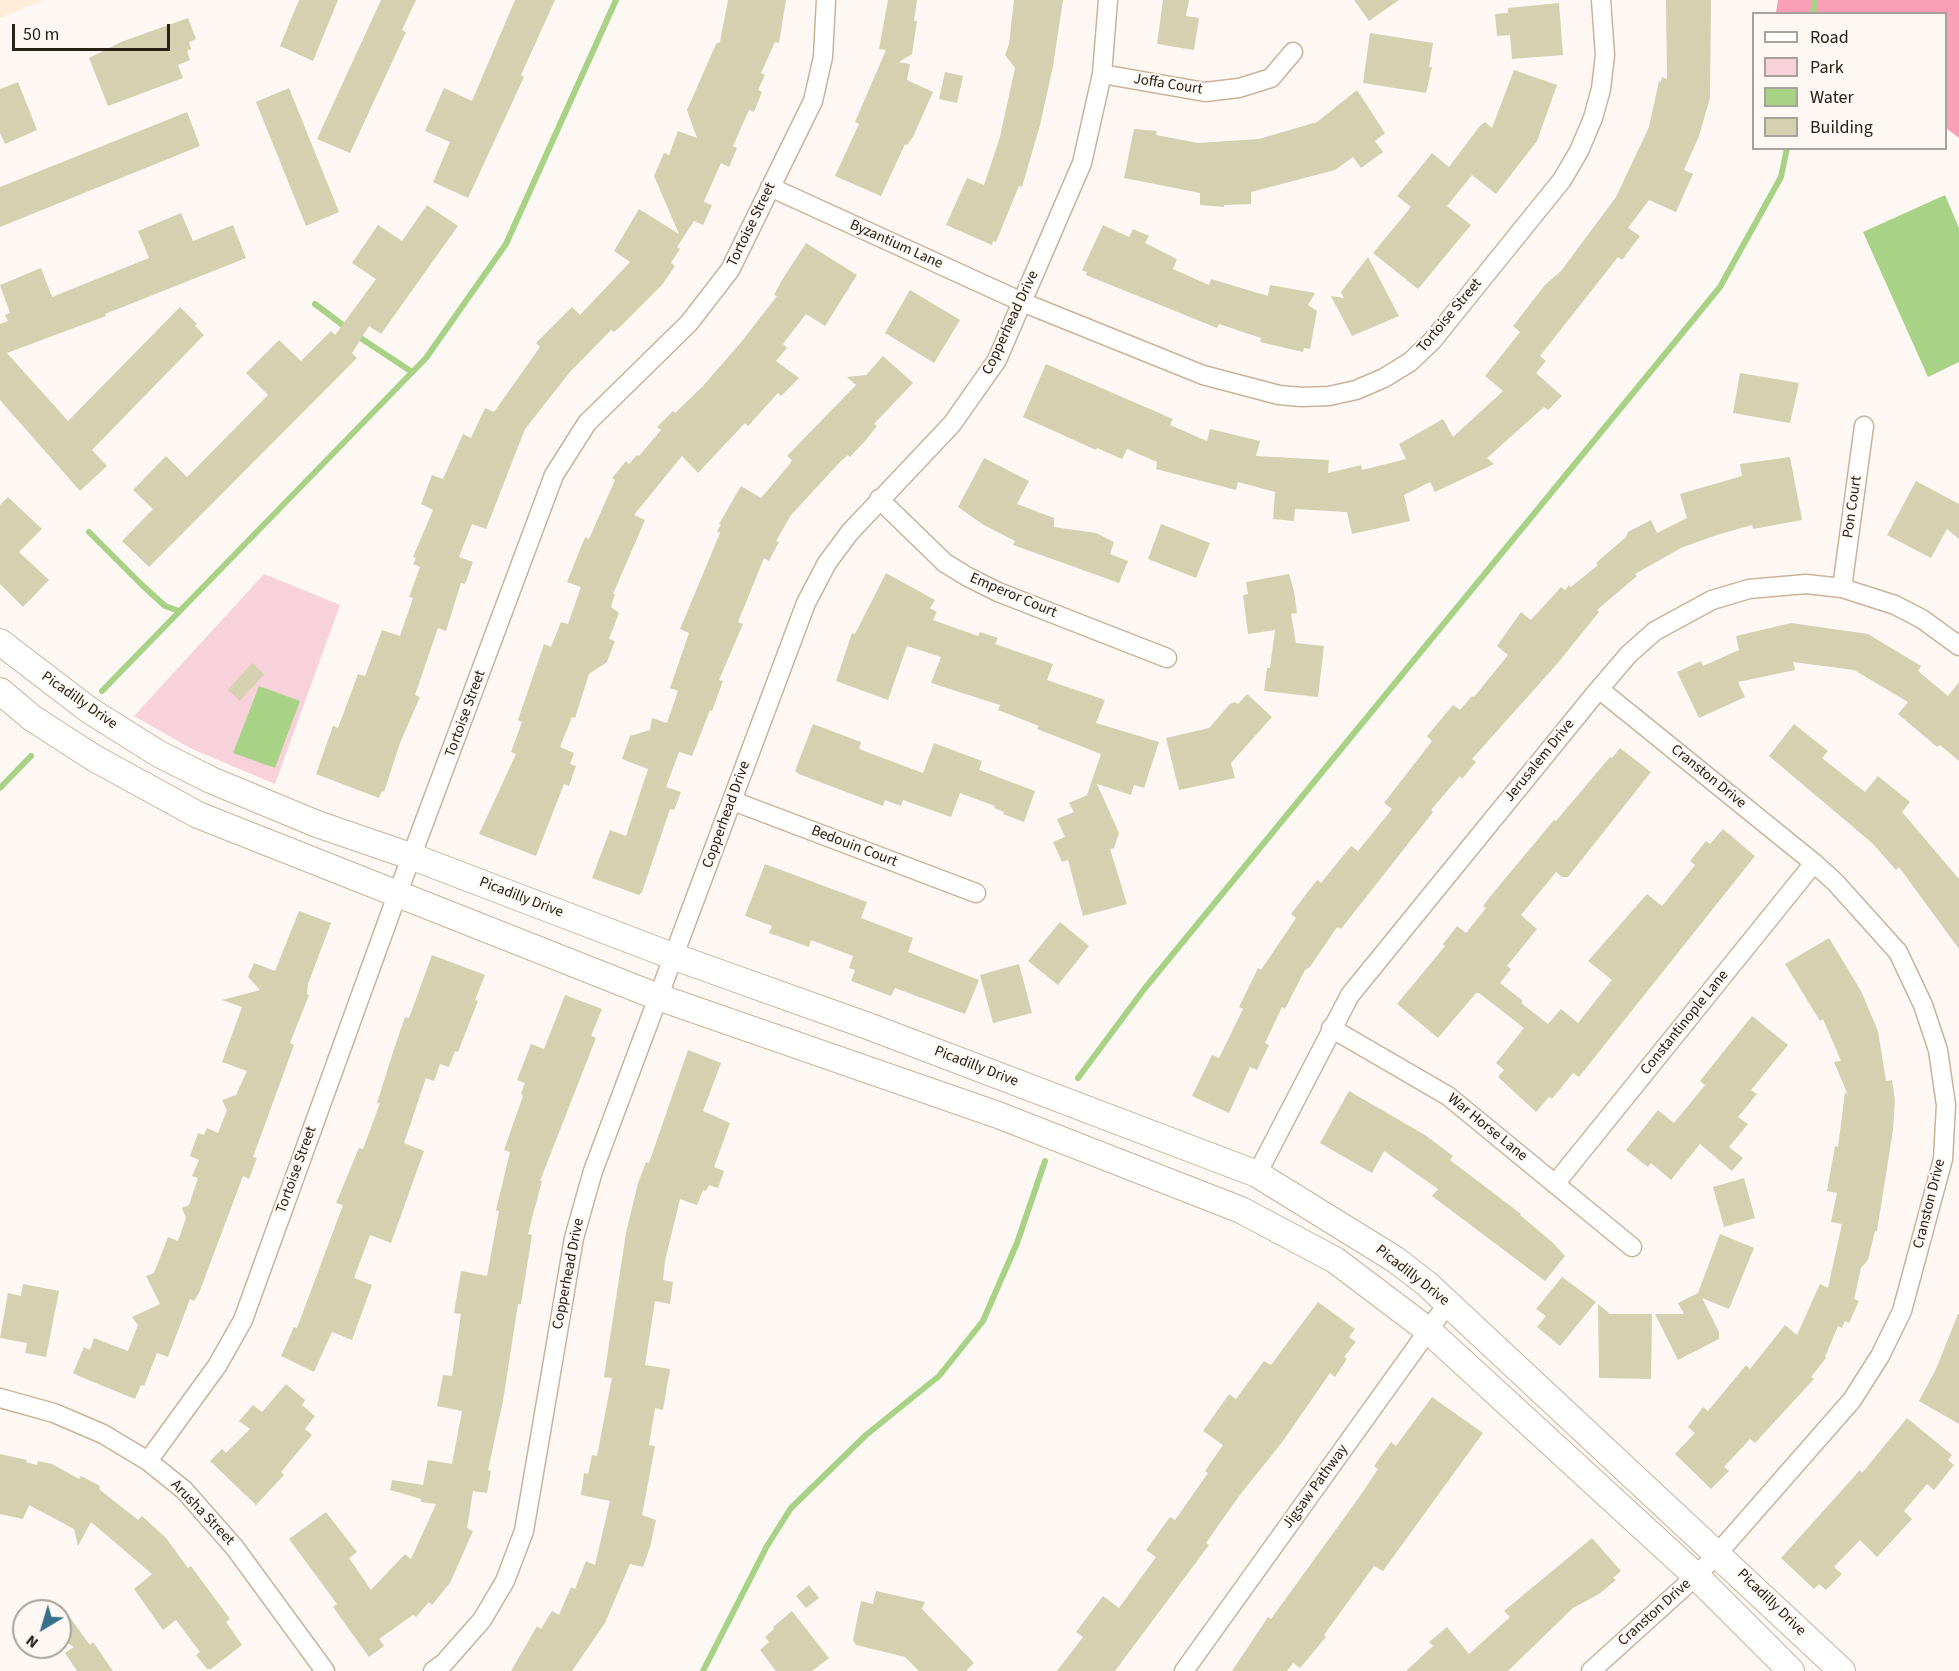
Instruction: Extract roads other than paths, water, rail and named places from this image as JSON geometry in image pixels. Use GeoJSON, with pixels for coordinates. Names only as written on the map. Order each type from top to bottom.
{"type":"FeatureCollection","features":[{"type":"Feature","properties":{"kind":"street","name":"Tortoise Street"},"geometry":{"type":"LineString","coordinates":[[148,1461],[217,1366],[243,1320],[397,896],[554,475],[587,423],[689,322],[730,270],[813,101],[823,57],[826,0]]}},
{"type":"Feature","properties":{"kind":"street","name":"Copperhead Drive"},"geometry":{"type":"LineString","coordinates":[[433,1671],[444,1663],[482,1620],[505,1581],[524,1531],[574,1238],[593,1171],[806,603],[826,563],[879,499],[952,424],[997,360],[1082,164],[1102,74],[1108,0]]}},
{"type":"Feature","properties":{"kind":"street","name":"Tortoise Street"},"geometry":{"type":"LineString","coordinates":[[1022,302],[1177,366],[1279,395],[1329,396],[1356,390],[1384,378],[1410,362],[1432,341],[1562,180],[1580,151],[1601,89],[1605,31],[1600,0]]}},
{"type":"Feature","properties":{"kind":"street","name":"Joffa Court"},"geometry":{"type":"LineString","coordinates":[[1102,74],[1205,92],[1239,88],[1271,78],[1293,52]]}},
{"type":"Feature","properties":{"kind":"street","name":"Byzantium Lane"},"geometry":{"type":"LineString","coordinates":[[770,188],[1022,302]]}},
{"type":"Feature","properties":{"kind":"street","name":"Pon Court"},"geometry":{"type":"LineString","coordinates":[[1842,588],[1864,426]]}},
{"type":"Feature","properties":{"kind":"street","name":"Emperor Court"},"geometry":{"type":"LineString","coordinates":[[879,499],[930,550],[968,577],[998,592],[1167,658]]}},
{"type":"Feature","properties":{"kind":"street","name":"Jerusalem Drive"},"geometry":{"type":"LineString","coordinates":[[1257,1174],[1331,1028],[1365,975],[1599,689],[1629,654],[1655,631],[1684,613],[1712,600],[1749,589],[1806,584],[1842,588],[1895,605],[1922,619],[1959,646]]}},
{"type":"Feature","properties":{"kind":"street","name":"Picadilly Drive"},"geometry":{"type":"LineString","coordinates":[[0,642],[89,710],[167,758],[211,780],[317,824],[413,857],[675,957],[868,1026],[1257,1174],[1396,1260],[1449,1303],[1842,1671]]}},
{"type":"Feature","properties":{"kind":"street","name":"Cranston Drive"},"geometry":{"type":"LineString","coordinates":[[1591,1671],[1696,1576],[1718,1553],[1852,1400],[1880,1356],[1902,1311],[1943,1159],[1946,1105],[1938,1050],[1923,1005],[1898,952],[1835,882],[1814,863],[1599,689]]}},
{"type":"Feature","properties":{"kind":"street"},"geometry":{"type":"LineString","coordinates":[[0,691],[32,718],[94,759],[198,815],[397,896],[658,997],[998,1115],[1241,1210],[1335,1260],[1429,1331],[1696,1576],[1791,1671]]}},
{"type":"Feature","properties":{"kind":"street"},"geometry":{"type":"LineString","coordinates":[[151,790],[167,758]]}},
{"type":"Feature","properties":{"kind":"street","name":"Bedouin Court"},"geometry":{"type":"LineString","coordinates":[[733,801],[975,893]]}},
{"type":"Feature","properties":{"kind":"street","name":"Constantinople Lane"},"geometry":{"type":"LineString","coordinates":[[1556,1184],[1814,863]]}},
{"type":"Feature","properties":{"kind":"street","name":"War Horse Lane"},"geometry":{"type":"LineString","coordinates":[[1331,1028],[1448,1096],[1632,1246]]}},
{"type":"Feature","properties":{"kind":"street","name":"Jigsaw Pathway"},"geometry":{"type":"LineString","coordinates":[[1184,1671],[1449,1303]]}},
{"type":"Feature","properties":{"kind":"street","name":"Arusha Street"},"geometry":{"type":"LineString","coordinates":[[0,1398],[54,1413],[103,1434],[148,1461],[184,1491],[212,1520],[325,1671]]}},
{"type":"Feature","properties":{"kind":"water"},"geometry":{"type":"Polygon","coordinates":[[[1945,195],[1959,228],[1959,362],[1928,377],[1863,232],[1945,195]]]}},
{"type":"Feature","properties":{"kind":"water"},"geometry":{"type":"Polygon","coordinates":[[[259,686],[300,701],[275,768],[233,753],[259,686]]]}},
{"type":"Feature","properties":{"kind":"waterway"},"geometry":{"type":"LineString","coordinates":[[102,691],[426,358],[506,244],[616,0]]}},
{"type":"Feature","properties":{"kind":"waterway"},"geometry":{"type":"LineString","coordinates":[[1813,12],[1815,0]]}},
{"type":"Feature","properties":{"kind":"waterway"},"geometry":{"type":"LineString","coordinates":[[1078,1078],[1145,988],[1720,287],[1781,177],[1787,150]]}},
{"type":"Feature","properties":{"kind":"waterway"},"geometry":{"type":"LineString","coordinates":[[315,304],[348,329]]}},
{"type":"Feature","properties":{"kind":"waterway"},"geometry":{"type":"LineString","coordinates":[[356,335],[412,372]]}},
{"type":"Feature","properties":{"kind":"waterway"},"geometry":{"type":"LineString","coordinates":[[89,532],[165,606],[179,611]]}},
{"type":"Feature","properties":{"kind":"waterway"},"geometry":{"type":"LineString","coordinates":[[0,788],[31,756]]}},
{"type":"Feature","properties":{"kind":"waterway"},"geometry":{"type":"LineString","coordinates":[[703,1671],[767,1546],[791,1508],[866,1435],[939,1376],[983,1321],[1017,1243],[1045,1161]]}}]}
